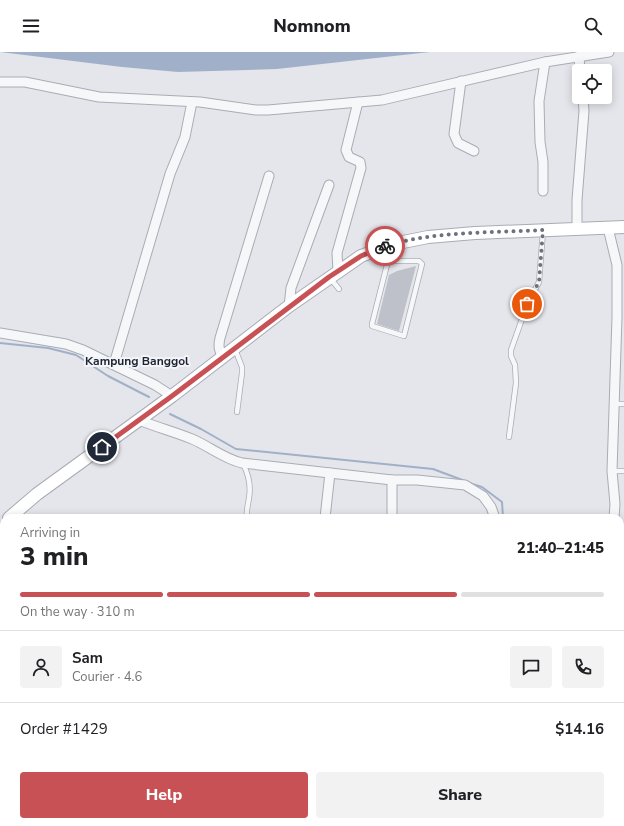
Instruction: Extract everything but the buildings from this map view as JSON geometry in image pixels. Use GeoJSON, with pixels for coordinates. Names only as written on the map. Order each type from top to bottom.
{"type":"FeatureCollection","features":[{"type":"Feature","properties":{"kind":"main road"},"geometry":{"type":"LineString","coordinates":[[14,514],[48,486],[223,358],[289,306],[361,256],[393,244],[436,237],[475,233],[624,227]]}},
{"type":"Feature","properties":{"kind":"street"},"geometry":{"type":"LineString","coordinates":[[0,82],[25,82],[99,97],[192,102],[256,110],[268,110],[397,97],[545,62],[609,52]]}},
{"type":"Feature","properties":{"kind":"street"},"geometry":{"type":"LineString","coordinates":[[579,56],[580,64]]}},
{"type":"Feature","properties":{"kind":"street"},"geometry":{"type":"LineString","coordinates":[[543,191],[543,162],[540,142],[539,101],[545,62]]}},
{"type":"Feature","properties":{"kind":"street"},"geometry":{"type":"LineString","coordinates":[[461,81],[454,134],[458,143],[474,151]]}},
{"type":"Feature","properties":{"kind":"street"},"geometry":{"type":"LineString","coordinates":[[114,364],[170,174],[185,137],[192,102]]}},
{"type":"Feature","properties":{"kind":"street"},"geometry":{"type":"LineString","coordinates":[[334,274],[337,252],[362,168],[360,162],[349,157],[346,150],[358,102]]}},
{"type":"Feature","properties":{"kind":"street"},"geometry":{"type":"LineString","coordinates":[[577,229],[577,200],[584,104]]}},
{"type":"Feature","properties":{"kind":"street"},"geometry":{"type":"LineString","coordinates":[[223,358],[219,352],[218,345],[269,176]]}},
{"type":"Feature","properties":{"kind":"street"},"geometry":{"type":"LineString","coordinates":[[289,306],[291,288],[329,185]]}},
{"type":"Feature","properties":{"kind":"street"},"geometry":{"type":"LineString","coordinates":[[608,228],[620,284],[620,317],[614,404],[612,471],[620,504],[616,514]]}},
{"type":"Feature","properties":{"kind":"street"},"geometry":{"type":"LineString","coordinates":[[614,253],[624,252]]}},
{"type":"Feature","properties":{"kind":"street"},"geometry":{"type":"LineString","coordinates":[[0,333],[66,344],[83,350],[155,385],[172,396]]}},
{"type":"Feature","properties":{"kind":"street"},"geometry":{"type":"LineString","coordinates":[[139,420],[192,438],[231,460],[242,463],[392,480],[417,480],[465,485],[483,496],[491,507],[494,514]]}},
{"type":"Feature","properties":{"kind":"street"},"geometry":{"type":"LineString","coordinates":[[325,514],[330,473]]}},
{"type":"Feature","properties":{"kind":"street"},"geometry":{"type":"LineString","coordinates":[[392,480],[392,514]]}},
{"type":"Feature","properties":{"kind":"lane"},"geometry":{"type":"LineString","coordinates":[[509,437],[516,384],[515,365],[511,356],[511,350],[527,304],[539,282],[543,230]]}},
{"type":"Feature","properties":{"kind":"lane"},"geometry":{"type":"LineString","coordinates":[[388,261],[419,261],[422,264],[404,336],[372,326],[388,261],[393,244]]}},
{"type":"Feature","properties":{"kind":"lane"},"geometry":{"type":"LineString","coordinates":[[334,274],[339,289]]}},
{"type":"Feature","properties":{"kind":"lane"},"geometry":{"type":"LineString","coordinates":[[235,349],[242,367],[237,412]]}},
{"type":"Feature","properties":{"kind":"lane"},"geometry":{"type":"LineString","coordinates":[[614,404],[624,404]]}},
{"type":"Feature","properties":{"kind":"lane"},"geometry":{"type":"LineString","coordinates":[[242,463],[248,476],[250,488],[246,514]]}},
{"type":"Feature","properties":{"kind":"lane"},"geometry":{"type":"LineString","coordinates":[[612,471],[624,471]]}},
{"type":"Feature","properties":{"kind":"water"},"geometry":{"type":"Polygon","coordinates":[[[0,52],[430,52],[277,69],[178,72],[122,67],[0,52]]]}},
{"type":"Feature","properties":{"kind":"waterway"},"geometry":{"type":"LineString","coordinates":[[0,343],[48,348],[76,355],[108,376],[149,397]]}},
{"type":"Feature","properties":{"kind":"waterway"},"geometry":{"type":"LineString","coordinates":[[170,414],[201,429],[236,449],[433,469],[465,481]]}},
{"type":"Feature","properties":{"kind":"waterway"},"geometry":{"type":"LineString","coordinates":[[469,483],[482,487],[502,502],[503,514]]}},
{"type":"Feature","properties":{"kind":"way so far"},"geometry":{"type":"LineString","coordinates":[[385,246],[407,240],[428,237],[543,230],[539,282],[527,304]]}},
{"type":"Feature","properties":{"kind":"district","name":"Kampung Banggol"},"geometry":{"type":"Point","coordinates":[137,361]}},
{"type":"Feature","properties":{"kind":"route"},"geometry":{"type":"LineString","coordinates":[[102,447],[235,349],[289,306],[329,277],[361,256],[385,246]]}}]}
